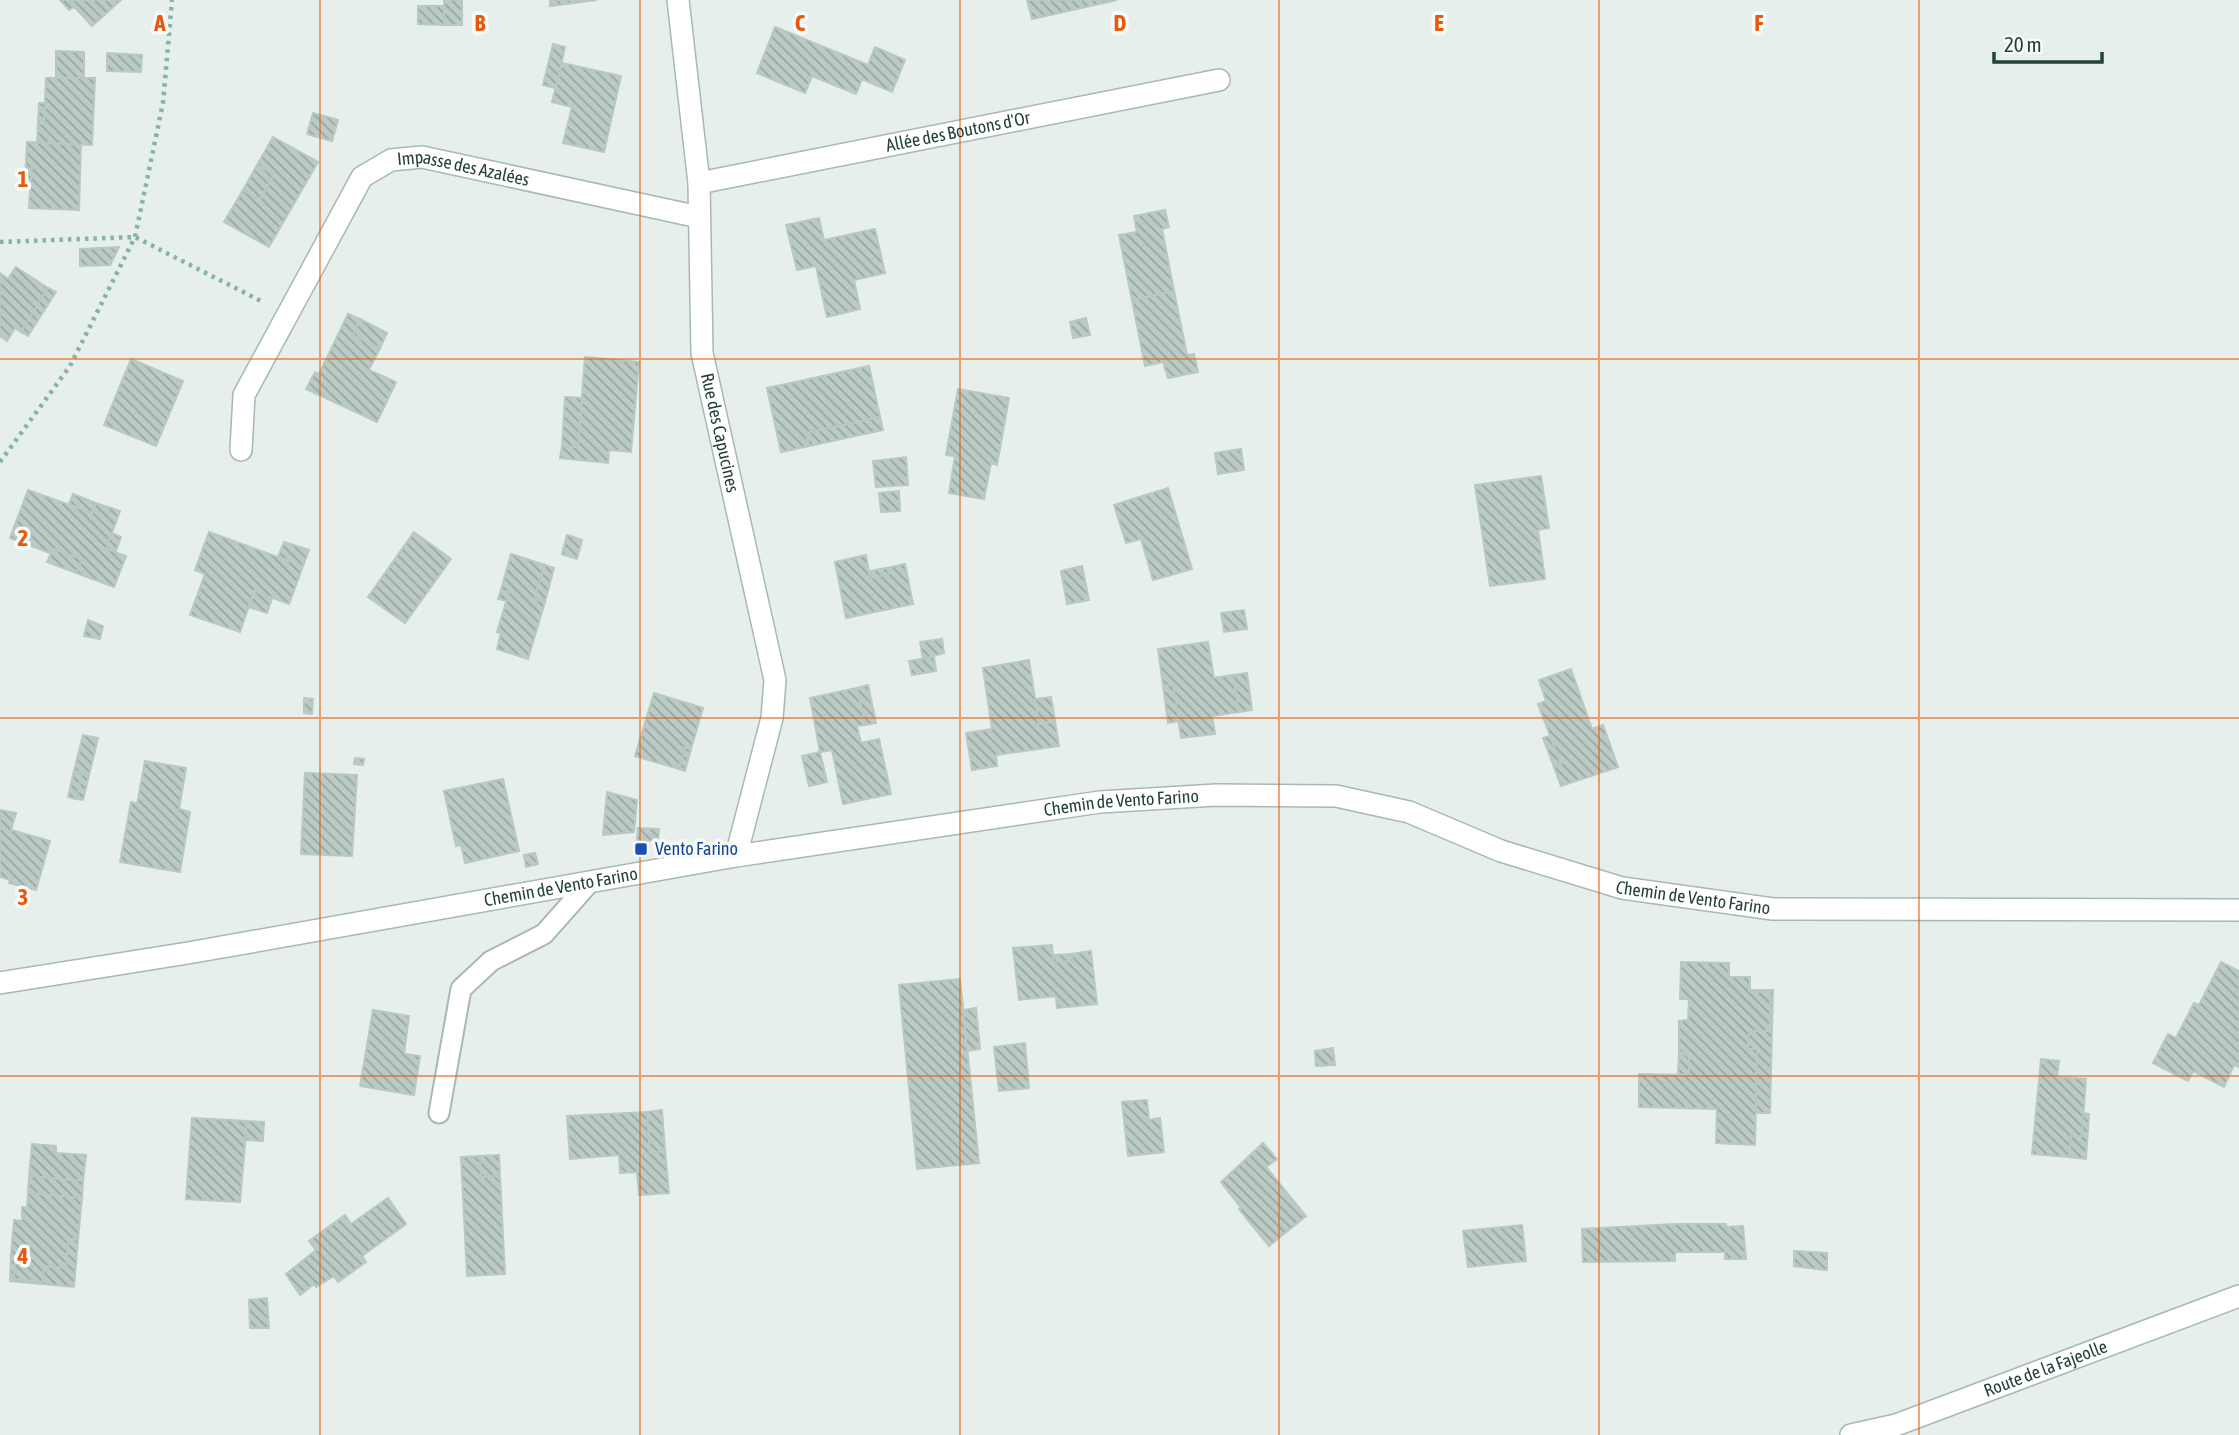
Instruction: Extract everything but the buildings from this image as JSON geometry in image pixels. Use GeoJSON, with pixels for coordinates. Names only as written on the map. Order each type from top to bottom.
{"type":"FeatureCollection","features":[{"type":"Feature","properties":{"kind":"street","name":"Rue des Capucines"},"geometry":{"type":"LineString","coordinates":[[678,0],[699,183],[702,353],[775,680],[772,718],[736,856]]}},
{"type":"Feature","properties":{"kind":"street","name":"Allée des Boutons d'Or"},"geometry":{"type":"LineString","coordinates":[[699,183],[1219,80]]}},
{"type":"Feature","properties":{"kind":"street","name":"Impasse des Azalées"},"geometry":{"type":"LineString","coordinates":[[241,450],[244,395],[362,177],[391,160],[422,157],[699,217]]}},
{"type":"Feature","properties":{"kind":"street","name":"Chemin de Vento Farino"},"geometry":{"type":"LineString","coordinates":[[0,983],[188,953],[736,856],[1100,802],[1216,795],[1336,796],[1409,812],[1501,851],[1622,888],[1773,909],[2239,910]]}},
{"type":"Feature","properties":{"kind":"street","name":"Route de la Fajeolle"},"geometry":{"type":"LineString","coordinates":[[1851,1435],[1896,1424],[2239,1296]]}},
{"type":"Feature","properties":{"kind":"lane"},"geometry":{"type":"LineString","coordinates":[[439,1112],[461,989],[491,961],[544,934],[590,882]]}},
{"type":"Feature","properties":{"kind":"path"},"geometry":{"type":"LineString","coordinates":[[0,462],[70,366],[135,237],[163,103],[172,0]]}},
{"type":"Feature","properties":{"kind":"path"},"geometry":{"type":"LineString","coordinates":[[0,242],[135,237],[287,314]]}},
{"type":"Feature","properties":{"kind":"place","name":"Vento Farino"},"geometry":{"type":"Point","coordinates":[641,849]}}]}
